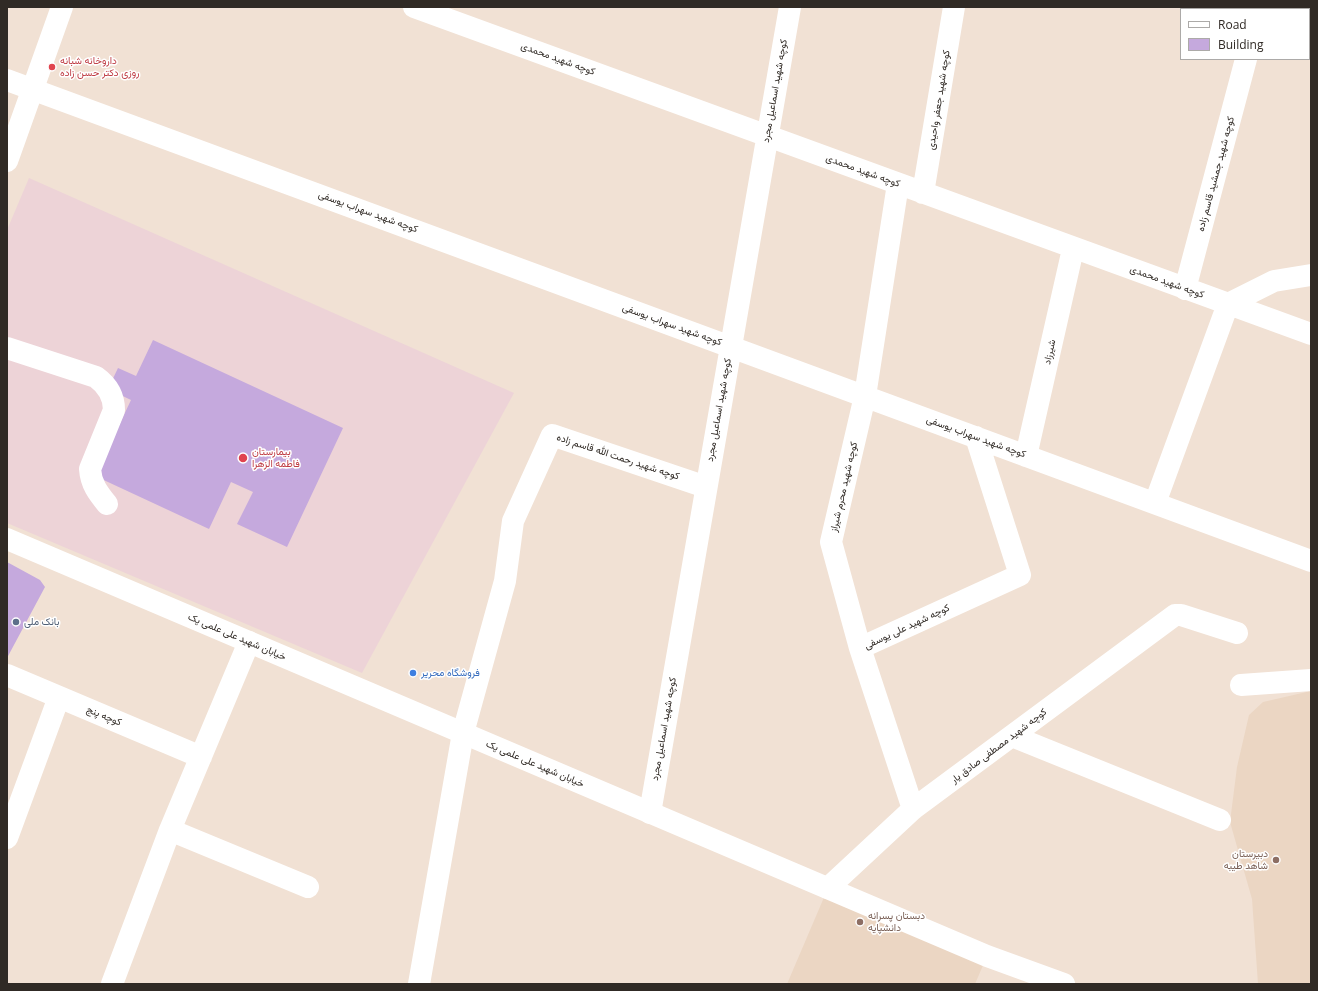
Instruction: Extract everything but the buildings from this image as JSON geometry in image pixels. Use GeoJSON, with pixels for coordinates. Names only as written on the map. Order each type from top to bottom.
{"type":"FeatureCollection","features":[{"type":"Feature","properties":{"kind":"street"},"geometry":{"type":"LineString","coordinates":[[7,161],[62,7]]}},
{"type":"Feature","properties":{"kind":"street","name":"کوچه شهید محمدی"},"geometry":{"type":"LineString","coordinates":[[414,7],[768,135],[1073,249],[1311,334]]}},
{"type":"Feature","properties":{"kind":"street","name":"کوچه شهید اسماعیل مجرد"},"geometry":{"type":"LineString","coordinates":[[650,813],[790,7]]}},
{"type":"Feature","properties":{"kind":"street","name":"کوچه شهید جعفر واحیدی"},"geometry":{"type":"LineString","coordinates":[[923,193],[954,7]]}},
{"type":"Feature","properties":{"kind":"street","name":"کوچه شهید جمشید قاسم زاده"},"geometry":{"type":"LineString","coordinates":[[1185,289],[1246,60]]}},
{"type":"Feature","properties":{"kind":"street","name":"کوچه شهید سهراب یوسفی"},"geometry":{"type":"LineString","coordinates":[[7,80],[33,88],[1311,561]]}},
{"type":"Feature","properties":{"kind":"street","name":"کوچه شهید محرم شیراز"},"geometry":{"type":"LineString","coordinates":[[860,648],[831,542],[865,396],[898,184]]}},
{"type":"Feature","properties":{"kind":"street","name":"شیرزاد"},"geometry":{"type":"LineString","coordinates":[[1026,456],[1073,249]]}},
{"type":"Feature","properties":{"kind":"street"},"geometry":{"type":"LineString","coordinates":[[1156,503],[1228,304],[1274,281],[1311,275]]}},
{"type":"Feature","properties":{"kind":"street"},"geometry":{"type":"LineString","coordinates":[[7,348],[96,377],[107,388],[114,401],[114,410],[90,469],[91,479],[97,492],[107,504]]}},
{"type":"Feature","properties":{"kind":"street","name":"کوچه شهید رحمت الله قاسم زاده"},"geometry":{"type":"LineString","coordinates":[[463,733],[505,581],[513,521],[552,435],[706,487]]}},
{"type":"Feature","properties":{"kind":"street","name":"کوچه شهید علی یوسفی"},"geometry":{"type":"LineString","coordinates":[[913,809],[860,648],[1020,575],[976,437]]}},
{"type":"Feature","properties":{"kind":"street","name":"خیابان شهید علی علمی یک"},"geometry":{"type":"LineString","coordinates":[[7,539],[987,956],[1064,984]]}},
{"type":"Feature","properties":{"kind":"street","name":"کوچه شهید مصطفی صادق یار"},"geometry":{"type":"LineString","coordinates":[[828,888],[913,809],[1178,614],[1237,633]]}},
{"type":"Feature","properties":{"kind":"street"},"geometry":{"type":"LineString","coordinates":[[112,984],[170,830],[249,642]]}},
{"type":"Feature","properties":{"kind":"street","name":"کوچه پنج"},"geometry":{"type":"LineString","coordinates":[[7,675],[201,757]]}},
{"type":"Feature","properties":{"kind":"street"},"geometry":{"type":"LineString","coordinates":[[1241,685],[1311,680]]}},
{"type":"Feature","properties":{"kind":"street"},"geometry":{"type":"LineString","coordinates":[[7,838],[59,697]]}},
{"type":"Feature","properties":{"kind":"street"},"geometry":{"type":"LineString","coordinates":[[420,984],[463,733]]}},
{"type":"Feature","properties":{"kind":"street"},"geometry":{"type":"LineString","coordinates":[[1012,736],[1220,820]]}},
{"type":"Feature","properties":{"kind":"street"},"geometry":{"type":"LineString","coordinates":[[170,830],[308,887]]}},
{"type":"Feature","properties":{"kind":"shaded area","name":"بیمارستان فاطمه الزهرا"},"geometry":{"type":"Polygon","coordinates":[[[29,178],[514,393],[362,673],[7,523],[7,230],[29,178]]]}},
{"type":"Feature","properties":{"kind":"shaded area","name":"دبیرستان شاهد طیبه"},"geometry":{"type":"Polygon","coordinates":[[[1311,691],[1311,984],[1258,984],[1252,899],[1230,822],[1237,767],[1249,715],[1263,702],[1311,691]]]}},
{"type":"Feature","properties":{"kind":"shaded area","name":"دبستان پسرانه دانشپایه"},"geometry":{"type":"Polygon","coordinates":[[[828,888],[987,956],[975,984],[787,984],[828,888]]]}},
{"type":"Feature","properties":{"kind":"place","name":"داروخانه شبانه روزی دکتر حسن زاده"},"geometry":{"type":"Point","coordinates":[52,67]}},
{"type":"Feature","properties":{"kind":"place","name":"بیمارستان فاطمه الزهرا"},"geometry":{"type":"Point","coordinates":[243,458]}},
{"type":"Feature","properties":{"kind":"place","name":"بانک ملی"},"geometry":{"type":"Point","coordinates":[16,622]}},
{"type":"Feature","properties":{"kind":"place","name":"فروشگاه محریر"},"geometry":{"type":"Point","coordinates":[413,673]}},
{"type":"Feature","properties":{"kind":"place","name":"دبیرستان شاهد طیبه"},"geometry":{"type":"Point","coordinates":[1276,860]}},
{"type":"Feature","properties":{"kind":"place","name":"دبستان پسرانه دانشپایه"},"geometry":{"type":"Point","coordinates":[860,922]}}]}
